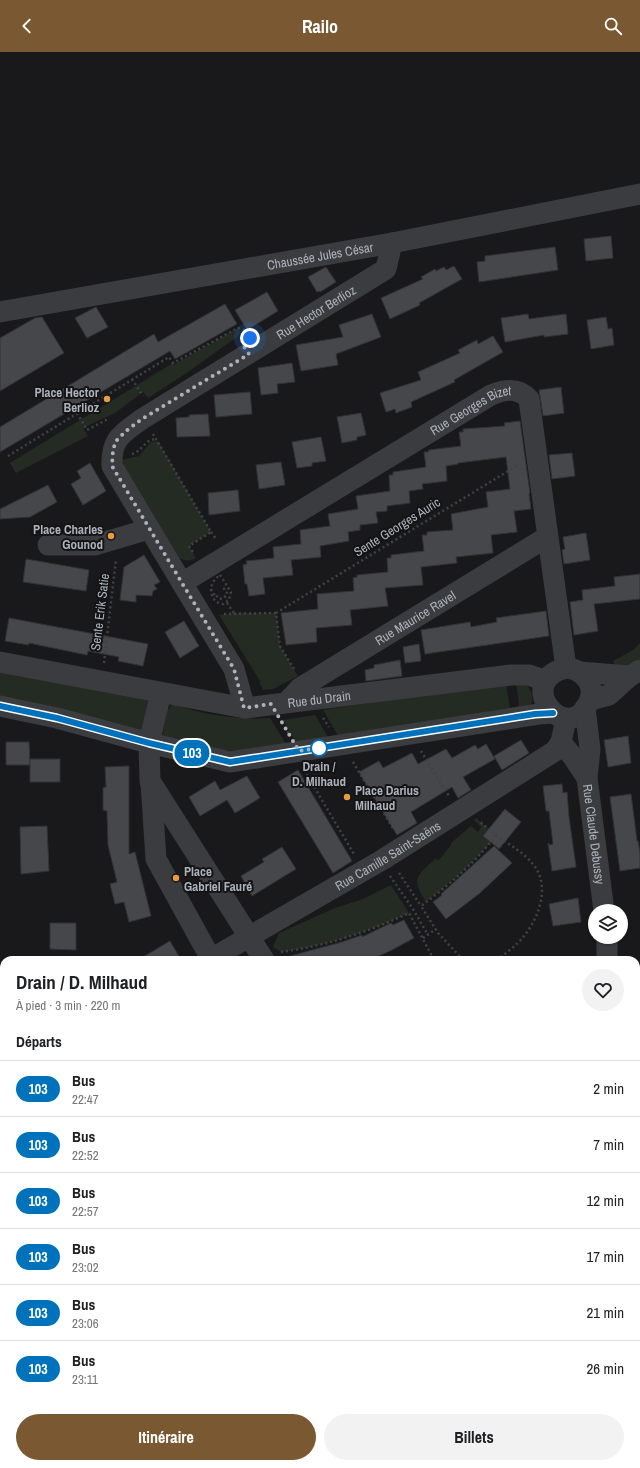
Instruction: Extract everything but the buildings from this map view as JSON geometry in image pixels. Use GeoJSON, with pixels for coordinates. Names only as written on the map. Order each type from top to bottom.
{"type":"FeatureCollection","features":[{"type":"Feature","properties":{"kind":"street","name":"Chaussée Jules César"},"geometry":{"type":"LineString","coordinates":[[0,312],[392,243],[640,194]]}},
{"type":"Feature","properties":{"kind":"street","name":"Rue Hector Berlioz"},"geometry":{"type":"LineString","coordinates":[[244,708],[234,669],[112,466],[113,450],[116,441],[142,419],[386,270],[392,243]]}},
{"type":"Feature","properties":{"kind":"street","name":"Rue Georges Bizet"},"geometry":{"type":"LineString","coordinates":[[182,583],[492,395],[507,390],[520,391],[529,399],[547,537],[572,670]]}},
{"type":"Feature","properties":{"kind":"street"},"geometry":{"type":"LineString","coordinates":[[48,545],[95,545],[149,529]]}},
{"type":"Feature","properties":{"kind":"street","name":"Rue Maurice Ravel"},"geometry":{"type":"LineString","coordinates":[[279,703],[303,686],[547,537]]}},
{"type":"Feature","properties":{"kind":"street","name":"Rue du Drain"},"geometry":{"type":"LineString","coordinates":[[0,662],[244,708],[511,674],[529,675],[546,681]]}},
{"type":"Feature","properties":{"kind":"street"},"geometry":{"type":"LineString","coordinates":[[561,742],[560,716],[545,703],[543,695],[546,681],[552,673],[572,670],[635,673]]}},
{"type":"Feature","properties":{"kind":"street"},"geometry":{"type":"LineString","coordinates":[[572,670],[588,680],[590,691],[588,704],[590,749],[587,778]]}},
{"type":"Feature","properties":{"kind":"street"},"geometry":{"type":"LineString","coordinates":[[0,706],[57,718],[149,743],[230,762],[539,714],[573,718],[588,704],[609,695],[635,673]]}},
{"type":"Feature","properties":{"kind":"street"},"geometry":{"type":"LineString","coordinates":[[161,693],[149,743],[150,781],[156,858],[208,956]]}},
{"type":"Feature","properties":{"kind":"street","name":"Rue Claude Debussy"},"geometry":{"type":"LineString","coordinates":[[561,742],[587,778],[603,904]]}},
{"type":"Feature","properties":{"kind":"street","name":"Rue Camille Saint-Saëns"},"geometry":{"type":"LineString","coordinates":[[215,956],[377,869],[400,849],[467,815],[555,751],[561,742]]}},
{"type":"Feature","properties":{"kind":"street"},"geometry":{"type":"LineString","coordinates":[[150,781],[250,936],[271,955]]}},
{"type":"Feature","properties":{"kind":"street"},"geometry":{"type":"LineString","coordinates":[[607,944],[607,956]]}},
{"type":"Feature","properties":{"kind":"path"},"geometry":{"type":"LineString","coordinates":[[8,456],[168,357],[173,363],[238,328],[244,330],[250,338],[242,344],[249,354]]}},
{"type":"Feature","properties":{"kind":"path"},"geometry":{"type":"LineString","coordinates":[[132,379],[143,396],[142,397]]}},
{"type":"Feature","properties":{"kind":"path"},"geometry":{"type":"LineString","coordinates":[[77,413],[87,430],[103,422]]}},
{"type":"Feature","properties":{"kind":"path"},"geometry":{"type":"LineString","coordinates":[[157,439],[213,536]]}},
{"type":"Feature","properties":{"kind":"path","name":"Sente Georges Auric"},"geometry":{"type":"LineString","coordinates":[[276,613],[522,462]]}},
{"type":"Feature","properties":{"kind":"path"},"geometry":{"type":"LineString","coordinates":[[191,549],[189,546],[211,532]]}},
{"type":"Feature","properties":{"kind":"path","name":"Sente Erik Satie"},"geometry":{"type":"LineString","coordinates":[[103,671],[117,556]]}},
{"type":"Feature","properties":{"kind":"path"},"geometry":{"type":"LineString","coordinates":[[211,590],[215,596],[216,595],[218,598],[222,599],[227,595],[227,592],[224,589],[228,586],[231,594],[227,603]]}},
{"type":"Feature","properties":{"kind":"path"},"geometry":{"type":"LineString","coordinates":[[213,598],[218,602],[227,603],[234,613]]}},
{"type":"Feature","properties":{"kind":"path"},"geometry":{"type":"LineString","coordinates":[[219,614],[276,613],[280,646],[303,686]]}},
{"type":"Feature","properties":{"kind":"path"},"geometry":{"type":"LineString","coordinates":[[279,703],[305,762],[300,763],[357,860],[362,856],[377,869],[413,909],[428,935]]}},
{"type":"Feature","properties":{"kind":"path"},"geometry":{"type":"LineString","coordinates":[[410,734],[467,815],[496,835],[533,864],[539,872],[542,890],[534,923],[516,944],[502,956]]}},
{"type":"Feature","properties":{"kind":"path"},"geometry":{"type":"LineString","coordinates":[[339,745],[345,755],[348,754],[397,835],[392,838],[400,849]]}},
{"type":"Feature","properties":{"kind":"path"},"geometry":{"type":"LineString","coordinates":[[421,906],[465,870],[496,835]]}},
{"type":"Feature","properties":{"kind":"path"},"geometry":{"type":"LineString","coordinates":[[398,871],[436,929],[460,956]]}},
{"type":"Feature","properties":{"kind":"path"},"geometry":{"type":"LineString","coordinates":[[271,955],[340,940],[409,913],[432,956]]}},
{"type":"Feature","properties":{"kind":"path"},"geometry":{"type":"LineString","coordinates":[[423,938],[436,929]]}},
{"type":"Feature","properties":{"kind":"shaded area"},"geometry":{"type":"Polygon","coordinates":[[[238,328],[240,333],[237,337],[185,374],[148,398],[143,392],[115,413],[83,428],[88,436],[16,473],[10,463],[173,363],[173,365],[238,328]]]}},
{"type":"Feature","properties":{"kind":"shaded area"},"geometry":{"type":"Polygon","coordinates":[[[158,441],[211,532],[189,546],[196,558],[191,560],[184,560],[177,557],[123,470],[121,460],[139,456],[151,442],[158,441]]]}},
{"type":"Feature","properties":{"kind":"shaded area"},"geometry":{"type":"Polygon","coordinates":[[[234,613],[276,613],[280,646],[298,676],[273,689],[263,690],[260,681],[219,615],[234,613]]]}},
{"type":"Feature","properties":{"kind":"shaded area"},"geometry":{"type":"Polygon","coordinates":[[[640,643],[640,659],[624,668],[615,667],[613,661],[633,650],[640,643]]]}},
{"type":"Feature","properties":{"kind":"shaded area"},"geometry":{"type":"Polygon","coordinates":[[[0,671],[149,697],[151,702],[142,734],[0,698],[0,671]]]}},
{"type":"Feature","properties":{"kind":"shaded area"},"geometry":{"type":"Polygon","coordinates":[[[516,681],[526,684],[532,697],[529,707],[520,714],[516,681]]]}},
{"type":"Feature","properties":{"kind":"shaded area"},"geometry":{"type":"Polygon","coordinates":[[[506,682],[511,716],[340,739],[323,710],[506,682]]]}},
{"type":"Feature","properties":{"kind":"shaded area"},"geometry":{"type":"Polygon","coordinates":[[[173,704],[221,716],[270,718],[288,747],[235,751],[213,749],[162,737],[167,711],[173,704]]]}},
{"type":"Feature","properties":{"kind":"shaded area"},"geometry":{"type":"Polygon","coordinates":[[[315,715],[328,737],[296,742],[283,720],[315,715]]]}},
{"type":"Feature","properties":{"kind":"shaded area"},"geometry":{"type":"Polygon","coordinates":[[[476,818],[496,835],[472,862],[426,902],[418,888],[417,883],[420,874],[435,859],[439,860],[451,843],[471,826],[478,832],[481,827],[474,820],[476,818]]]}},
{"type":"Feature","properties":{"kind":"shaded area"},"geometry":{"type":"Polygon","coordinates":[[[391,885],[409,913],[362,932],[314,946],[281,952],[273,947],[279,933],[335,908],[363,899],[391,885]]]}},
{"type":"Feature","properties":{"kind":"bus line","name":"103"},"geometry":{"type":"LineString","coordinates":[[0,706],[57,718],[149,743],[230,762],[535,714],[553,713]]}},
{"type":"Feature","properties":{"kind":"place","name":"Place Hector Berlioz"},"geometry":{"type":"Point","coordinates":[107,399]}},
{"type":"Feature","properties":{"kind":"place","name":"Place Charles Gounod"},"geometry":{"type":"Point","coordinates":[111,536]}},
{"type":"Feature","properties":{"kind":"place","name":"Drain / D. Milhaud"},"geometry":{"type":"Point","coordinates":[319,748]}},
{"type":"Feature","properties":{"kind":"place","name":"Place Darius Milhaud"},"geometry":{"type":"Point","coordinates":[347,797]}},
{"type":"Feature","properties":{"kind":"place","name":"Place Gabriel Fauré"},"geometry":{"type":"Point","coordinates":[176,878]}},
{"type":"Feature","properties":{"kind":"route"},"geometry":{"type":"LineString","coordinates":[[250,338],[242,344],[249,354],[142,419],[126,431],[116,441],[113,450],[112,466],[234,669],[244,708],[271,704],[299,751],[326,747],[319,748]]}}]}
